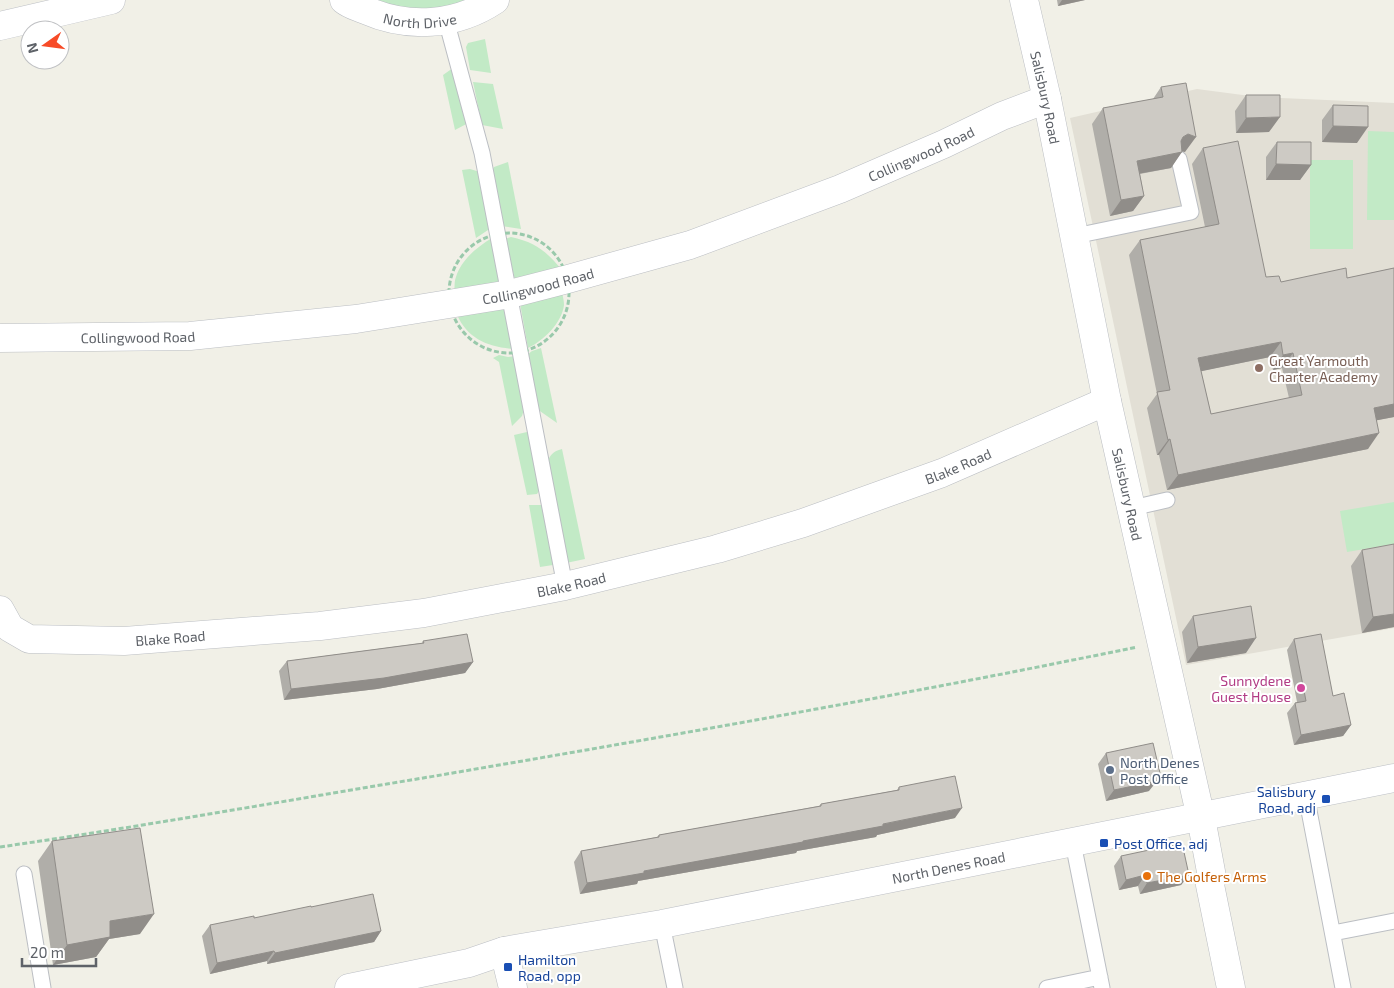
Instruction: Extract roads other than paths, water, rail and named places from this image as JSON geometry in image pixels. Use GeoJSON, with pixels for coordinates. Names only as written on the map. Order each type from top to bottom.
{"type":"FeatureCollection","features":[{"type":"Feature","properties":{"kind":"street"},"geometry":{"type":"LineString","coordinates":[[0,26],[111,0]]}},
{"type":"Feature","properties":{"kind":"street","name":"North Drive"},"geometry":{"type":"LineString","coordinates":[[344,0],[380,17],[417,23],[446,20],[486,6],[496,0]]}},
{"type":"Feature","properties":{"kind":"street","name":"Salisbury Road"},"geometry":{"type":"LineString","coordinates":[[1024,0],[1047,99],[1107,401],[1201,818],[1212,877],[1210,885],[1230,988]]}},
{"type":"Feature","properties":{"kind":"street","name":"Collingwood Road"},"geometry":{"type":"LineString","coordinates":[[0,338],[190,336],[356,319],[510,294],[690,245],[840,189],[944,144],[1002,116],[1047,99]]}},
{"type":"Feature","properties":{"kind":"street","name":"Blake Road"},"geometry":{"type":"LineString","coordinates":[[5,619],[29,639],[124,641],[320,626],[424,613],[565,586],[718,549],[803,523],[942,473],[1107,401]]}},
{"type":"Feature","properties":{"kind":"street","name":"North Denes Road"},"geometry":{"type":"LineString","coordinates":[[348,988],[469,963],[504,951],[662,924],[1394,778]]}},
{"type":"Feature","properties":{"kind":"street"},"geometry":{"type":"LineString","coordinates":[[504,951],[513,988]]}},
{"type":"Feature","properties":{"kind":"lane"},"geometry":{"type":"LineString","coordinates":[[446,20],[482,153],[565,586]]}},
{"type":"Feature","properties":{"kind":"lane"},"geometry":{"type":"LineString","coordinates":[[1075,236],[1190,212],[1179,159]]}},
{"type":"Feature","properties":{"kind":"lane"},"geometry":{"type":"LineString","coordinates":[[1132,508],[1167,500]]}},
{"type":"Feature","properties":{"kind":"lane"},"geometry":{"type":"LineString","coordinates":[[1306,795],[1343,988]]}},
{"type":"Feature","properties":{"kind":"lane"},"geometry":{"type":"LineString","coordinates":[[1047,988],[1101,982],[1073,843]]}},
{"type":"Feature","properties":{"kind":"lane"},"geometry":{"type":"LineString","coordinates":[[24,874],[43,988]]}},
{"type":"Feature","properties":{"kind":"lane"},"geometry":{"type":"LineString","coordinates":[[1333,933],[1394,921]]}},
{"type":"Feature","properties":{"kind":"lane"},"geometry":{"type":"LineString","coordinates":[[662,924],[675,988]]}},
{"type":"Feature","properties":{"kind":"place","name":"Great Yarmouth Charter Academy"},"geometry":{"type":"Point","coordinates":[1259,368]}},
{"type":"Feature","properties":{"kind":"place","name":"Sunnydene Guest House"},"geometry":{"type":"Point","coordinates":[1301,688]}},
{"type":"Feature","properties":{"kind":"place","name":"North Denes Post Office"},"geometry":{"type":"Point","coordinates":[1110,770]}},
{"type":"Feature","properties":{"kind":"place","name":"Salisbury Road, adj"},"geometry":{"type":"Point","coordinates":[1326,799]}},
{"type":"Feature","properties":{"kind":"place","name":"Post Office, adj"},"geometry":{"type":"Point","coordinates":[1104,843]}},
{"type":"Feature","properties":{"kind":"place","name":"The Golfers Arms"},"geometry":{"type":"Point","coordinates":[1147,876]}},
{"type":"Feature","properties":{"kind":"place","name":"Hamilton Road, opp"},"geometry":{"type":"Point","coordinates":[508,967]}}]}
